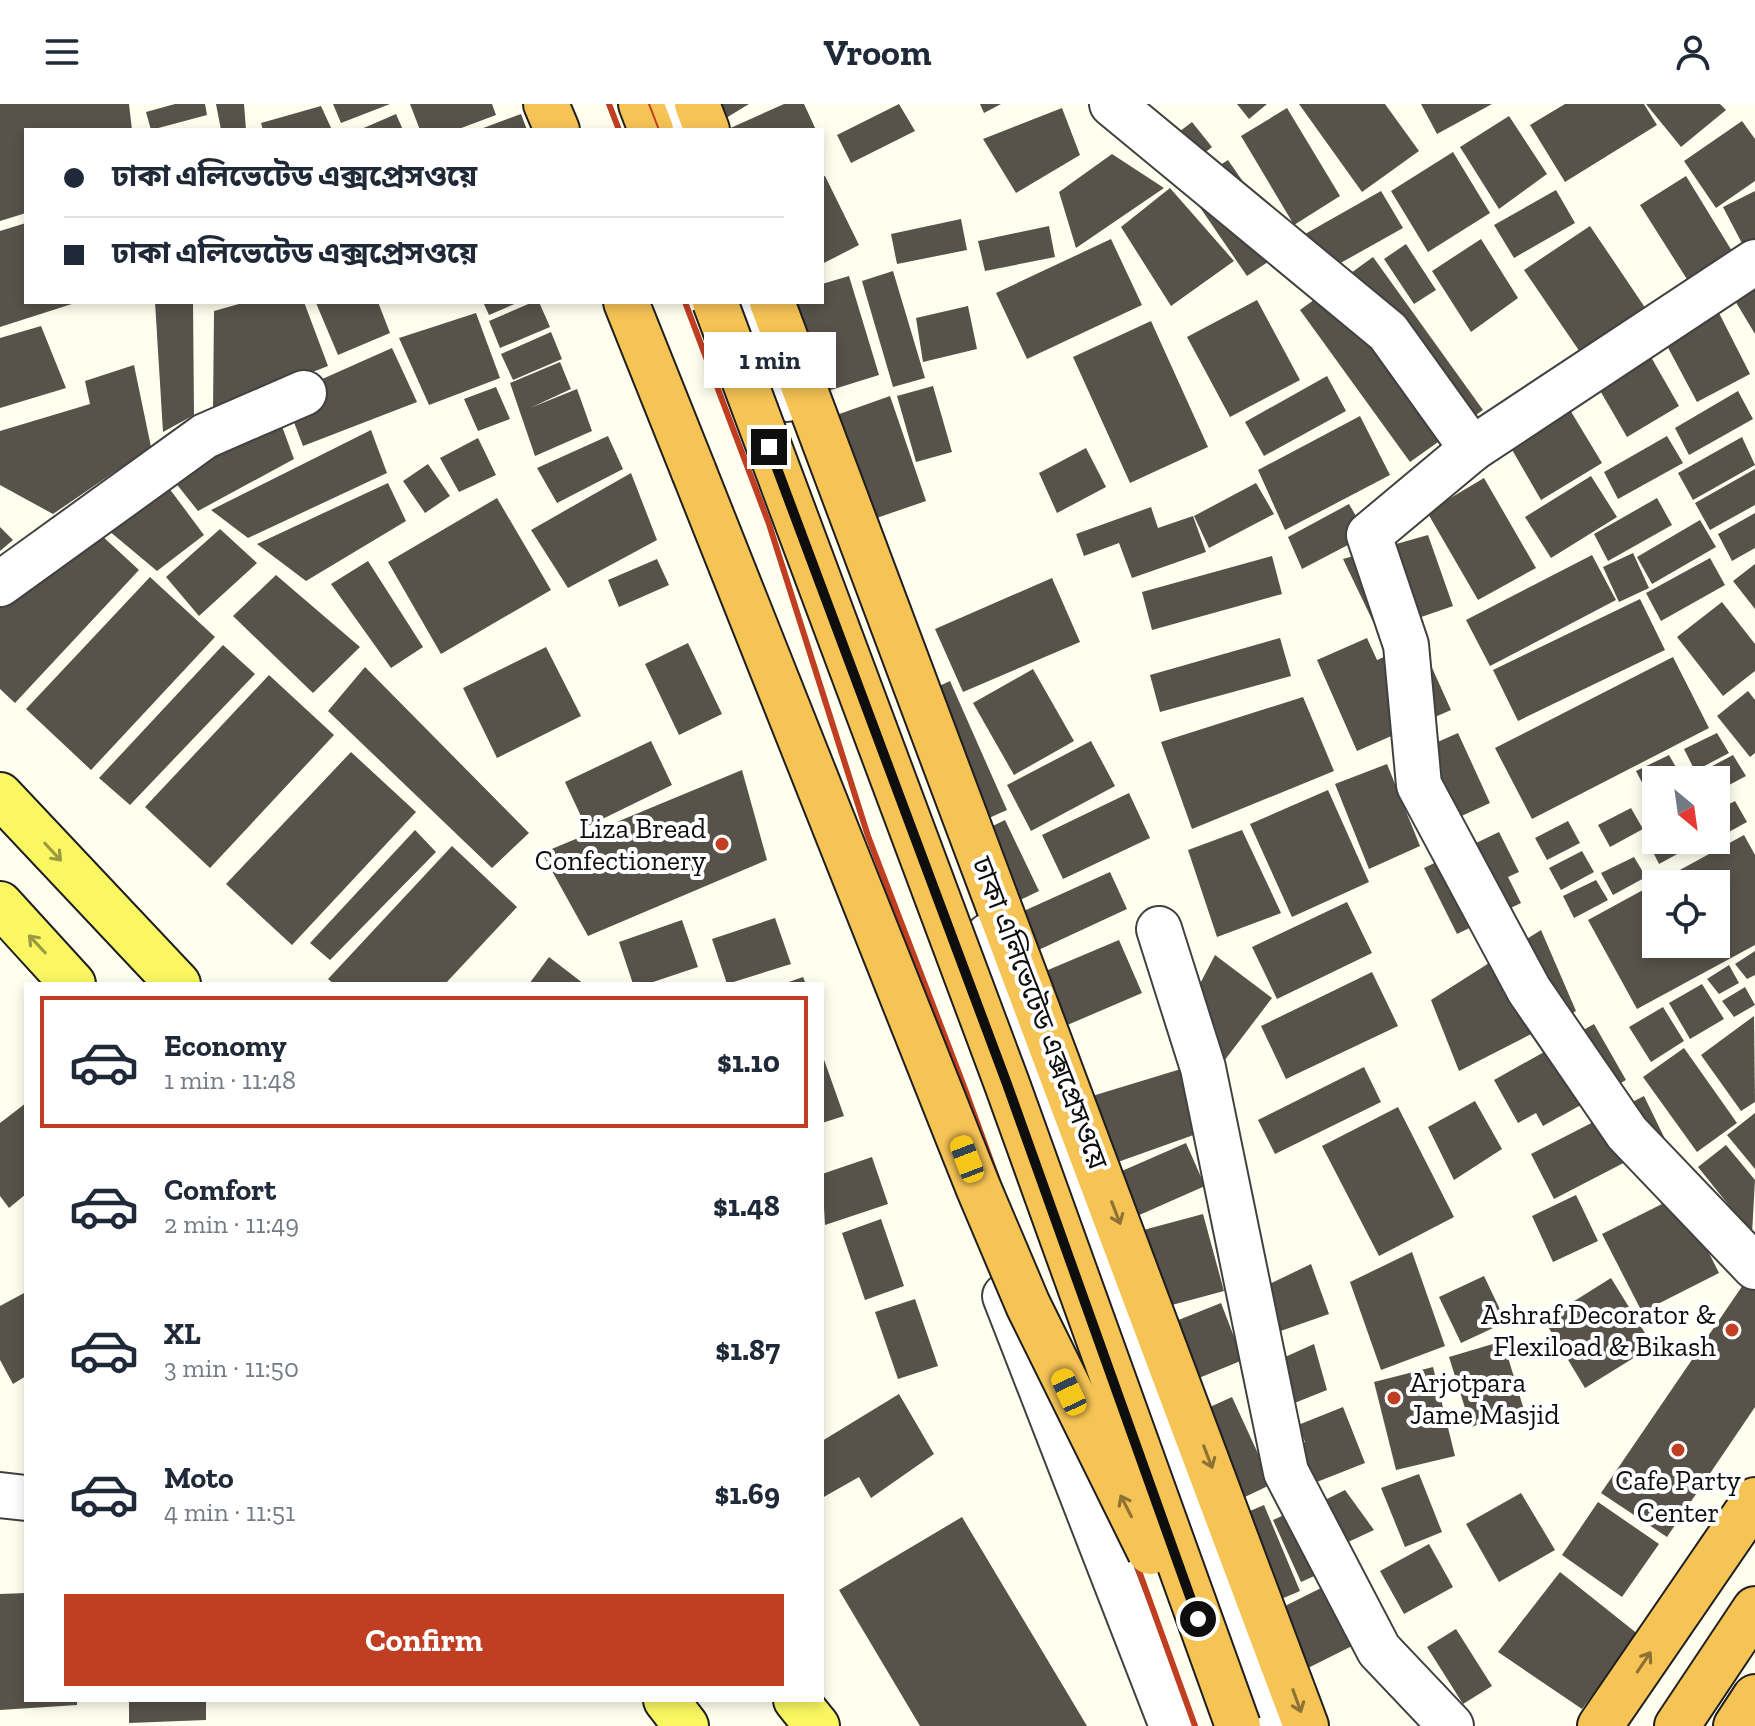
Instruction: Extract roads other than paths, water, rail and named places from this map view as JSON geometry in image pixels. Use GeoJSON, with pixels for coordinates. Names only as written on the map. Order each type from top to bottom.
{"type":"FeatureCollection","features":[{"type":"Feature","properties":{"kind":"highway"},"geometry":{"type":"LineString","coordinates":[[544,104],[553,128]]}},
{"type":"Feature","properties":{"kind":"highway"},"geometry":{"type":"LineString","coordinates":[[641,104],[650,128]]}},
{"type":"Feature","properties":{"kind":"highway"},"geometry":{"type":"LineString","coordinates":[[697,104],[706,128]]}},
{"type":"Feature","properties":{"kind":"highway"},"geometry":{"type":"LineString","coordinates":[[627,304],[1028,1305],[1148,1549],[1198,1619]]}},
{"type":"Feature","properties":{"kind":"highway","name":"ঢাকা এলিভেটেড এক্সপ্রেসওয়ে"},"geometry":{"type":"LineString","coordinates":[[716,304],[1007,1084],[1238,1726]]}},
{"type":"Feature","properties":{"kind":"highway","name":"ঢাকা এলিভেটেড এক্সপ্রেসওয়ে"},"geometry":{"type":"LineString","coordinates":[[773,304],[1306,1726]]}},
{"type":"Feature","properties":{"kind":"highway"},"geometry":{"type":"LineString","coordinates":[[1600,1726],[1755,1500]]}},
{"type":"Feature","properties":{"kind":"highway"},"geometry":{"type":"LineString","coordinates":[[1677,1726],[1755,1609]]}},
{"type":"Feature","properties":{"kind":"highway"},"geometry":{"type":"LineString","coordinates":[[1736,1726],[1755,1697]]}},
{"type":"Feature","properties":{"kind":"main road"},"geometry":{"type":"LineString","coordinates":[[0,795],[176,982]]}},
{"type":"Feature","properties":{"kind":"main road"},"geometry":{"type":"LineString","coordinates":[[0,904],[71,982]]}},
{"type":"Feature","properties":{"kind":"main road"},"geometry":{"type":"LineString","coordinates":[[668,1702],[686,1726]]}},
{"type":"Feature","properties":{"kind":"main road"},"geometry":{"type":"LineString","coordinates":[[798,1702],[817,1726]]}},
{"type":"Feature","properties":{"kind":"street"},"geometry":{"type":"LineString","coordinates":[[667,104],[675,128]]}},
{"type":"Feature","properties":{"kind":"street"},"geometry":{"type":"LineString","coordinates":[[1112,104],[1388,332],[1472,449]]}},
{"type":"Feature","properties":{"kind":"street"},"geometry":{"type":"LineString","coordinates":[[1755,262],[1472,449],[1369,535],[1406,645],[1419,785],[1529,990],[1627,1133],[1755,1267]]}},
{"type":"Feature","properties":{"kind":"street"},"geometry":{"type":"LineString","coordinates":[[620,304],[1172,1726]]}},
{"type":"Feature","properties":{"kind":"street"},"geometry":{"type":"LineString","coordinates":[[748,304],[864,585],[1112,1286],[1261,1726]]}},
{"type":"Feature","properties":{"kind":"street"},"geometry":{"type":"LineString","coordinates":[[0,584],[205,436],[304,393]]}},
{"type":"Feature","properties":{"kind":"street"},"geometry":{"type":"LineString","coordinates":[[1159,929],[1203,1068],[1286,1472],[1379,1650],[1451,1726]]}},
{"type":"Feature","properties":{"kind":"street"},"geometry":{"type":"LineString","coordinates":[[0,1495],[24,1498]]}},
{"type":"Feature","properties":{"kind":"tram line"},"geometry":{"type":"LineString","coordinates":[[649,104],[658,128]]}},
{"type":"Feature","properties":{"kind":"tram line"},"geometry":{"type":"LineString","coordinates":[[727,304],[807,511],[905,822],[1002,1075],[1236,1726]]}},
{"type":"Feature","properties":{"kind":"railway"},"geometry":{"type":"LineString","coordinates":[[609,104],[618,128]]}},
{"type":"Feature","properties":{"kind":"railway"},"geometry":{"type":"LineString","coordinates":[[686,304],[769,524],[868,836],[965,1089],[1195,1726]]}},
{"type":"Feature","properties":{"kind":"place","name":"Liza Bread Confectionery"},"geometry":{"type":"Point","coordinates":[722,844]}},
{"type":"Feature","properties":{"kind":"place","name":"Ashraf Decorator & Flexiload & Bikash"},"geometry":{"type":"Point","coordinates":[1732,1330]}},
{"type":"Feature","properties":{"kind":"place","name":"Arjotpara Jame Masjid"},"geometry":{"type":"Point","coordinates":[1394,1398]}},
{"type":"Feature","properties":{"kind":"place","name":"Cafe Party Center"},"geometry":{"type":"Point","coordinates":[1678,1450]}}]}
